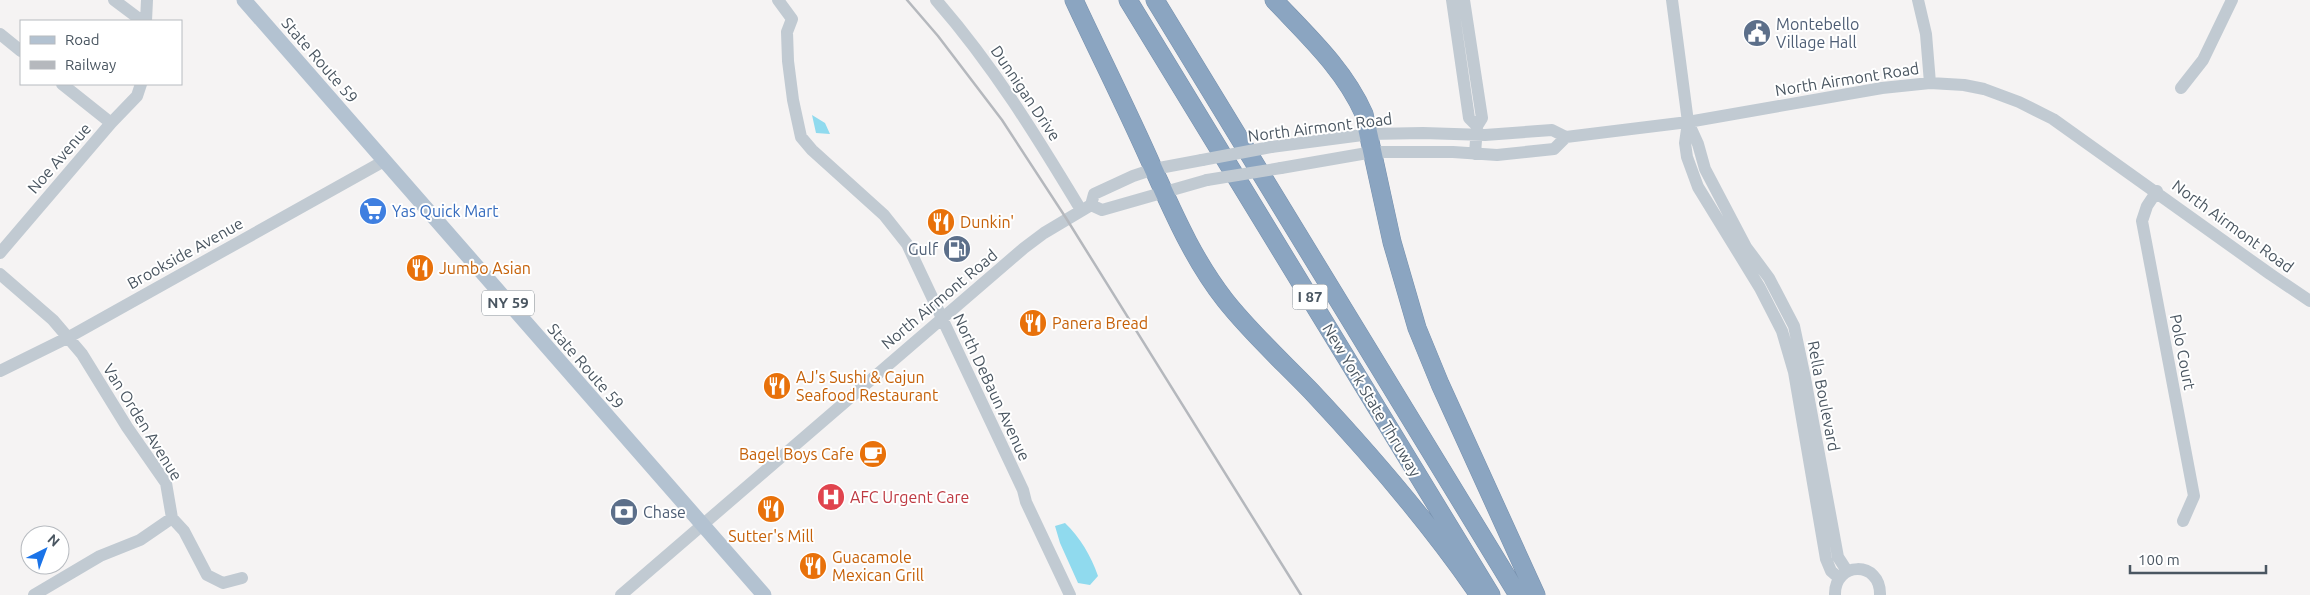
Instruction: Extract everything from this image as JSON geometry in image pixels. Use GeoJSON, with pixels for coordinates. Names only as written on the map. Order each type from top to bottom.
{"type":"FeatureCollection","features":[{"type":"Feature","properties":{"kind":"highway"},"geometry":{"type":"LineString","coordinates":[[1074,0],[1184,236],[1224,299],[1401,492],[1447,550],[1479,595]]}},
{"type":"Feature","properties":{"kind":"highway","name":"New York State Thruway"},"geometry":{"type":"LineString","coordinates":[[1128,0],[1491,595]]}},
{"type":"Feature","properties":{"kind":"highway","name":"New York State Thruway"},"geometry":{"type":"LineString","coordinates":[[1155,0],[1518,595]]}},
{"type":"Feature","properties":{"kind":"highway"},"geometry":{"type":"LineString","coordinates":[[1274,0],[1326,56],[1348,83],[1364,114],[1370,134],[1394,252],[1425,350],[1536,595]]}},
{"type":"Feature","properties":{"kind":"main road","name":"State Route 59"},"geometry":{"type":"LineString","coordinates":[[244,0],[764,595]]}},
{"type":"Feature","properties":{"kind":"street"},"geometry":{"type":"LineString","coordinates":[[114,0],[141,20]]}},
{"type":"Feature","properties":{"kind":"street"},"geometry":{"type":"LineString","coordinates":[[146,20],[147,0]]}},
{"type":"Feature","properties":{"kind":"street","name":"North DeBaun Avenue"},"geometry":{"type":"LineString","coordinates":[[778,0],[792,19],[787,32],[788,61],[793,100],[801,137],[812,150],[884,215],[907,244],[1070,595]]}},
{"type":"Feature","properties":{"kind":"street","name":"Dunnigan Drive"},"geometry":{"type":"LineString","coordinates":[[936,0],[986,62],[1086,207]]}},
{"type":"Feature","properties":{"kind":"street"},"geometry":{"type":"LineString","coordinates":[[1452,0],[1469,118],[1477,130]]}},
{"type":"Feature","properties":{"kind":"street"},"geometry":{"type":"LineString","coordinates":[[1464,0],[1482,118],[1477,130],[1475,154]]}},
{"type":"Feature","properties":{"kind":"street","name":"Rella Boulevard"},"geometry":{"type":"LineString","coordinates":[[1672,0],[1688,122],[1687,157],[1698,187],[1742,250],[1760,288],[1787,327],[1794,372],[1817,474],[1826,559],[1831,571],[1843,575]]}},
{"type":"Feature","properties":{"kind":"street"},"geometry":{"type":"LineString","coordinates":[[1918,0],[1926,34],[1930,83]]}},
{"type":"Feature","properties":{"kind":"street"},"geometry":{"type":"LineString","coordinates":[[2181,88],[2203,60],[2232,0]]}},
{"type":"Feature","properties":{"kind":"street"},"geometry":{"type":"LineString","coordinates":[[0,34],[20,50]]}},
{"type":"Feature","properties":{"kind":"street","name":"North Airmont Road"},"geometry":{"type":"LineString","coordinates":[[621,595],[701,524],[1024,248],[1086,207],[1094,194],[1133,176],[1154,169],[1272,146],[1370,134],[1477,130],[1552,130],[1566,137],[1688,122],[1882,88],[1930,83],[1964,85],[1984,89],[2030,106],[2052,119],[2310,301]]}},
{"type":"Feature","properties":{"kind":"street"},"geometry":{"type":"LineString","coordinates":[[63,85],[111,123]]}},
{"type":"Feature","properties":{"kind":"street","name":"Noe Avenue"},"geometry":{"type":"LineString","coordinates":[[0,253],[111,123],[137,96],[142,85]]}},
{"type":"Feature","properties":{"kind":"street","name":"North Airmont Road"},"geometry":{"type":"LineString","coordinates":[[1086,207],[1102,210],[1163,191],[1207,180],[1373,152],[1497,155],[1554,149],[1566,137]]}},
{"type":"Feature","properties":{"kind":"street","name":"Brookside Avenue"},"geometry":{"type":"LineString","coordinates":[[0,370],[69,337],[384,161]]}},
{"type":"Feature","properties":{"kind":"street","name":"Polo Court"},"geometry":{"type":"LineString","coordinates":[[2156,191],[2147,206],[2142,221],[2194,496],[2183,521]]}},
{"type":"Feature","properties":{"kind":"street","name":"Van Orden Avenue"},"geometry":{"type":"LineString","coordinates":[[0,274],[69,337],[82,354],[127,427],[166,483],[172,518],[184,530],[207,575],[223,584],[242,578]]}},
{"type":"Feature","properties":{"kind":"street"},"geometry":{"type":"LineString","coordinates":[[34,595],[100,556],[140,540],[172,518]]}},
{"type":"Feature","properties":{"kind":"street"},"geometry":{"type":"LineString","coordinates":[[1835,595],[1835,586],[1843,575],[1855,569],[1868,571],[1875,576],[1880,586],[1880,595]]}},
{"type":"Feature","properties":{"kind":"water"},"geometry":{"type":"Polygon","coordinates":[[[812,115],[825,123],[830,134],[816,133],[812,115]]]}},
{"type":"Feature","properties":{"kind":"water"},"geometry":{"type":"Polygon","coordinates":[[[1065,523],[1080,541],[1098,576],[1090,585],[1078,583],[1060,543],[1055,526],[1065,523]]]}},
{"type":"Feature","properties":{"kind":"railway"},"geometry":{"type":"LineString","coordinates":[[907,0],[938,36],[1002,120],[1066,218],[1301,595]]}},
{"type":"Feature","properties":{"kind":"place","name":"Montebello Village Hall"},"geometry":{"type":"Point","coordinates":[1757,33]}},
{"type":"Feature","properties":{"kind":"place","name":"Yas Quick Mart"},"geometry":{"type":"Point","coordinates":[373,211]}},
{"type":"Feature","properties":{"kind":"place","name":"Dunkin'"},"geometry":{"type":"Point","coordinates":[941,222]}},
{"type":"Feature","properties":{"kind":"place","name":"Gulf"},"geometry":{"type":"Point","coordinates":[957,249]}},
{"type":"Feature","properties":{"kind":"place","name":"Jumbo Asian"},"geometry":{"type":"Point","coordinates":[420,268]}},
{"type":"Feature","properties":{"kind":"place","name":"Panera Bread"},"geometry":{"type":"Point","coordinates":[1033,323]}},
{"type":"Feature","properties":{"kind":"place","name":"AJ's Sushi & Cajun Seafood Restaurant"},"geometry":{"type":"Point","coordinates":[777,386]}},
{"type":"Feature","properties":{"kind":"place","name":"Bagel Boys Cafe"},"geometry":{"type":"Point","coordinates":[873,454]}},
{"type":"Feature","properties":{"kind":"place","name":"AFC Urgent Care"},"geometry":{"type":"Point","coordinates":[831,497]}},
{"type":"Feature","properties":{"kind":"place","name":"Sutter's Mill"},"geometry":{"type":"Point","coordinates":[771,509]}},
{"type":"Feature","properties":{"kind":"place","name":"Chase"},"geometry":{"type":"Point","coordinates":[624,512]}},
{"type":"Feature","properties":{"kind":"place","name":"Guacamole Mexican Grill"},"geometry":{"type":"Point","coordinates":[813,566]}}]}
